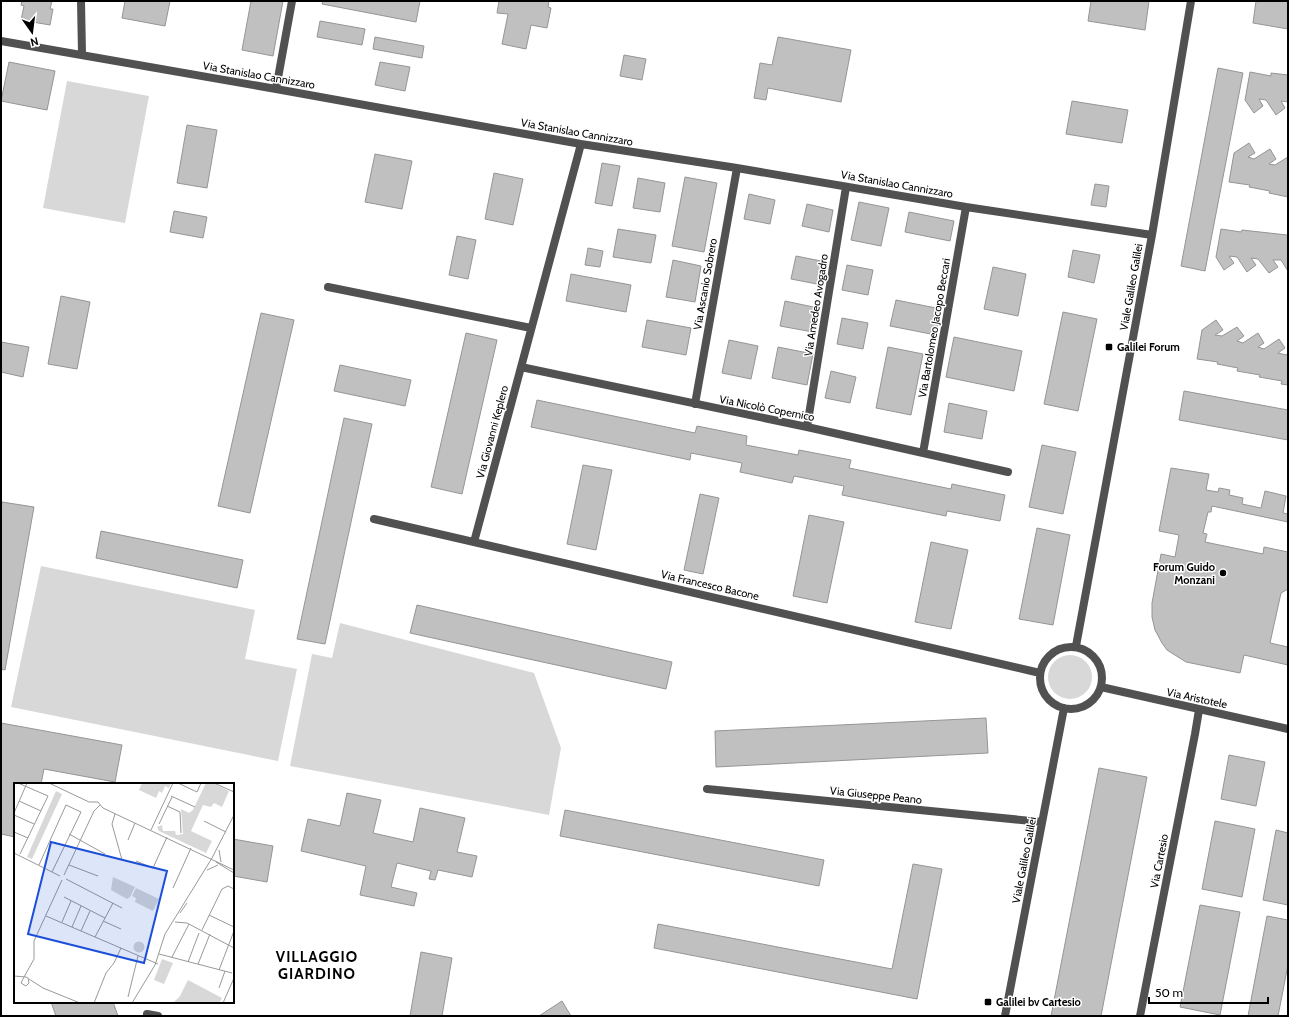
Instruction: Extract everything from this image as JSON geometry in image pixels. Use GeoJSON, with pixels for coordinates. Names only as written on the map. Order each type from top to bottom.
{"type":"FeatureCollection","features":[{"type":"Feature","properties":{"kind":"street"},"geometry":{"type":"LineString","coordinates":[[81,1],[82,54]]}},
{"type":"Feature","properties":{"kind":"street"},"geometry":{"type":"LineString","coordinates":[[276,89],[292,1]]}},
{"type":"Feature","properties":{"kind":"street","name":"Viale Galileo Galilei"},"geometry":{"type":"LineString","coordinates":[[1076,646],[1152,236],[1191,1]]}},
{"type":"Feature","properties":{"kind":"street","name":"Via Stanislao Cannizzaro"},"geometry":{"type":"LineString","coordinates":[[1,41],[82,54],[581,144],[1152,236]]}},
{"type":"Feature","properties":{"kind":"street","name":"Via Giovanni Keplero"},"geometry":{"type":"LineString","coordinates":[[474,542],[581,144]]}},
{"type":"Feature","properties":{"kind":"street","name":"Via Ascanio Sobrero"},"geometry":{"type":"LineString","coordinates":[[695,404],[737,168]]}},
{"type":"Feature","properties":{"kind":"street","name":"Via Amedeo Avogadro"},"geometry":{"type":"LineString","coordinates":[[807,427],[846,187]]}},
{"type":"Feature","properties":{"kind":"street","name":"Via Bartolomeo Jacopo Beccari"},"geometry":{"type":"LineString","coordinates":[[924,453],[966,207]]}},
{"type":"Feature","properties":{"kind":"street"},"geometry":{"type":"LineString","coordinates":[[328,287],[531,328]]}},
{"type":"Feature","properties":{"kind":"street","name":"Via Nicolò Copernico"},"geometry":{"type":"LineString","coordinates":[[521,368],[807,427],[1008,472]]}},
{"type":"Feature","properties":{"kind":"street","name":"Via Francesco Bacone"},"geometry":{"type":"LineString","coordinates":[[374,519],[1040,673]]}},
{"type":"Feature","properties":{"kind":"street"},"geometry":{"type":"LineString","coordinates":[[1076,646],[1085,649],[1098,661],[1102,674],[1101,687],[1094,698],[1086,705],[1076,709],[1064,708],[1051,702],[1044,694],[1040,682],[1040,673],[1044,661],[1052,653],[1060,648],[1076,646]]}},
{"type":"Feature","properties":{"kind":"street","name":"Via Aristotele"},"geometry":{"type":"LineString","coordinates":[[1101,687],[1288,729]]}},
{"type":"Feature","properties":{"kind":"street","name":"Viale Galileo Galilei"},"geometry":{"type":"LineString","coordinates":[[1005,1016],[1064,708]]}},
{"type":"Feature","properties":{"kind":"street","name":"Via Cartesio"},"geometry":{"type":"LineString","coordinates":[[1140,1016],[1199,710]]}},
{"type":"Feature","properties":{"kind":"street","name":"Via Giuseppe Peano"},"geometry":{"type":"LineString","coordinates":[[707,790],[1042,822]]}},
{"type":"Feature","properties":{"kind":"street"},"geometry":{"type":"LineString","coordinates":[[147,1016],[147,1014],[158,1016]]}},
{"type":"Feature","properties":{"kind":"shaded area"},"geometry":{"type":"Polygon","coordinates":[[[67,81],[149,96],[125,223],[43,208],[67,81]]]}},
{"type":"Feature","properties":{"kind":"shaded area"},"geometry":{"type":"Polygon","coordinates":[[[41,566],[255,610],[245,659],[297,669],[278,761],[11,707],[41,566]]]}},
{"type":"Feature","properties":{"kind":"shaded area"},"geometry":{"type":"Polygon","coordinates":[[[340,623],[534,673],[561,748],[549,815],[290,766],[312,654],[332,658],[340,623]]]}},
{"type":"Feature","properties":{"kind":"shaded area"},"geometry":{"type":"Polygon","coordinates":[[[1066,655],[1074,655],[1086,661],[1092,673],[1092,681],[1086,693],[1074,699],[1066,699],[1054,693],[1048,681],[1048,673],[1054,661],[1066,655]]]}},
{"type":"Feature","properties":{"kind":"building"},"geometry":{"type":"Polygon","coordinates":[[[22,1],[52,1],[50,9],[53,9],[50,25],[21,20],[24,6],[21,5],[22,1]]]}},
{"type":"Feature","properties":{"kind":"building"},"geometry":{"type":"Polygon","coordinates":[[[125,1],[170,1],[165,26],[122,18],[125,1]]]}},
{"type":"Feature","properties":{"kind":"building"},"geometry":{"type":"Polygon","coordinates":[[[251,1],[283,1],[273,56],[242,50],[251,1]]]}},
{"type":"Feature","properties":{"kind":"building"},"geometry":{"type":"Polygon","coordinates":[[[323,1],[420,1],[416,22],[322,4],[323,1]]]}},
{"type":"Feature","properties":{"kind":"building"},"geometry":{"type":"Polygon","coordinates":[[[499,1],[549,1],[548,7],[551,8],[547,28],[531,25],[526,49],[502,44],[508,14],[497,13],[499,1]]]}},
{"type":"Feature","properties":{"kind":"building"},"geometry":{"type":"Polygon","coordinates":[[[1091,1],[1149,1],[1145,30],[1088,21],[1091,1]]]}},
{"type":"Feature","properties":{"kind":"building"},"geometry":{"type":"Polygon","coordinates":[[[1256,1],[1288,1],[1288,29],[1253,23],[1256,1]]]}},
{"type":"Feature","properties":{"kind":"building"},"geometry":{"type":"Polygon","coordinates":[[[320,21],[365,29],[362,45],[317,37],[320,21]]]}},
{"type":"Feature","properties":{"kind":"building"},"geometry":{"type":"Polygon","coordinates":[[[375,37],[424,46],[422,58],[373,49],[375,37]]]}},
{"type":"Feature","properties":{"kind":"building"},"geometry":{"type":"Polygon","coordinates":[[[778,37],[851,50],[841,102],[768,88],[766,100],[754,98],[760,63],[772,65],[778,37]]]}},
{"type":"Feature","properties":{"kind":"building"},"geometry":{"type":"Polygon","coordinates":[[[624,55],[646,59],[642,80],[620,76],[624,55]]]}},
{"type":"Feature","properties":{"kind":"building"},"geometry":{"type":"Polygon","coordinates":[[[9,62],[55,71],[47,110],[1,101],[9,62]]]}},
{"type":"Feature","properties":{"kind":"building"},"geometry":{"type":"Polygon","coordinates":[[[380,62],[410,67],[405,91],[375,85],[380,62]]]}},
{"type":"Feature","properties":{"kind":"building"},"geometry":{"type":"Polygon","coordinates":[[[1218,68],[1243,73],[1205,271],[1181,266],[1218,68]]]}},
{"type":"Feature","properties":{"kind":"building"},"geometry":{"type":"Polygon","coordinates":[[[1250,72],[1271,76],[1271,73],[1288,75],[1288,102],[1281,101],[1285,108],[1276,115],[1266,100],[1259,99],[1263,106],[1254,113],[1245,100],[1250,72]]]}},
{"type":"Feature","properties":{"kind":"building"},"geometry":{"type":"Polygon","coordinates":[[[1072,101],[1128,110],[1122,143],[1066,134],[1072,101]]]}},
{"type":"Feature","properties":{"kind":"building"},"geometry":{"type":"Polygon","coordinates":[[[187,125],[217,130],[207,188],[177,183],[187,125]]]}},
{"type":"Feature","properties":{"kind":"building"},"geometry":{"type":"Polygon","coordinates":[[[1249,143],[1255,153],[1248,157],[1254,159],[1270,149],[1276,159],[1269,164],[1275,165],[1288,157],[1288,197],[1269,193],[1270,191],[1249,187],[1250,185],[1229,182],[1234,153],[1249,143]]]}},
{"type":"Feature","properties":{"kind":"building"},"geometry":{"type":"Polygon","coordinates":[[[375,154],[412,161],[402,209],[365,202],[375,154]]]}},
{"type":"Feature","properties":{"kind":"building"},"geometry":{"type":"Polygon","coordinates":[[[602,163],[620,166],[612,206],[595,203],[602,163]]]}},
{"type":"Feature","properties":{"kind":"building"},"geometry":{"type":"Polygon","coordinates":[[[494,173],[523,179],[513,225],[485,219],[494,173]]]}},
{"type":"Feature","properties":{"kind":"building"},"geometry":{"type":"Polygon","coordinates":[[[685,177],[717,183],[704,252],[672,246],[685,177]]]}},
{"type":"Feature","properties":{"kind":"building"},"geometry":{"type":"Polygon","coordinates":[[[638,178],[665,183],[660,212],[633,208],[638,178]]]}},
{"type":"Feature","properties":{"kind":"building"},"geometry":{"type":"Polygon","coordinates":[[[1095,184],[1109,186],[1106,207],[1091,205],[1095,184]]]}},
{"type":"Feature","properties":{"kind":"building"},"geometry":{"type":"Polygon","coordinates":[[[749,194],[775,200],[770,224],[744,219],[749,194]]]}},
{"type":"Feature","properties":{"kind":"building"},"geometry":{"type":"Polygon","coordinates":[[[859,202],[889,208],[881,246],[851,240],[859,202]]]}},
{"type":"Feature","properties":{"kind":"building"},"geometry":{"type":"Polygon","coordinates":[[[807,204],[833,210],[829,232],[802,226],[807,204]]]}},
{"type":"Feature","properties":{"kind":"building"},"geometry":{"type":"Polygon","coordinates":[[[174,211],[207,217],[203,238],[170,232],[174,211]]]}},
{"type":"Feature","properties":{"kind":"building"},"geometry":{"type":"Polygon","coordinates":[[[909,212],[954,221],[950,241],[905,232],[909,212]]]}},
{"type":"Feature","properties":{"kind":"building"},"geometry":{"type":"Polygon","coordinates":[[[618,229],[656,235],[651,263],[613,257],[618,229]]]}},
{"type":"Feature","properties":{"kind":"building"},"geometry":{"type":"Polygon","coordinates":[[[1221,229],[1241,232],[1242,230],[1288,234],[1288,271],[1281,260],[1273,260],[1278,267],[1269,273],[1258,259],[1251,258],[1256,265],[1247,272],[1237,257],[1229,256],[1234,263],[1224,270],[1216,257],[1221,229]]]}},
{"type":"Feature","properties":{"kind":"building"},"geometry":{"type":"Polygon","coordinates":[[[457,236],[476,240],[468,279],[449,275],[457,236]]]}},
{"type":"Feature","properties":{"kind":"building"},"geometry":{"type":"Polygon","coordinates":[[[588,248],[603,251],[600,267],[585,265],[588,248]]]}},
{"type":"Feature","properties":{"kind":"building"},"geometry":{"type":"Polygon","coordinates":[[[1073,250],[1100,255],[1094,283],[1068,277],[1073,250]]]}},
{"type":"Feature","properties":{"kind":"building"},"geometry":{"type":"Polygon","coordinates":[[[796,256],[826,262],[822,285],[791,279],[796,256]]]}},
{"type":"Feature","properties":{"kind":"building"},"geometry":{"type":"Polygon","coordinates":[[[673,260],[701,266],[695,302],[666,297],[673,260]]]}},
{"type":"Feature","properties":{"kind":"building"},"geometry":{"type":"Polygon","coordinates":[[[847,265],[873,270],[868,295],[842,290],[847,265]]]}},
{"type":"Feature","properties":{"kind":"building"},"geometry":{"type":"Polygon","coordinates":[[[993,267],[1026,274],[1018,316],[984,309],[993,267]]]}},
{"type":"Feature","properties":{"kind":"building"},"geometry":{"type":"Polygon","coordinates":[[[571,274],[631,285],[626,312],[566,301],[571,274]]]}},
{"type":"Feature","properties":{"kind":"building"},"geometry":{"type":"Polygon","coordinates":[[[61,296],[90,302],[77,369],[48,364],[61,296]]]}},
{"type":"Feature","properties":{"kind":"building"},"geometry":{"type":"Polygon","coordinates":[[[896,300],[941,309],[936,335],[890,326],[896,300]]]}},
{"type":"Feature","properties":{"kind":"building"},"geometry":{"type":"Polygon","coordinates":[[[785,301],[818,308],[813,332],[780,326],[785,301]]]}},
{"type":"Feature","properties":{"kind":"building"},"geometry":{"type":"Polygon","coordinates":[[[1063,312],[1097,319],[1078,411],[1044,404],[1063,312]]]}},
{"type":"Feature","properties":{"kind":"building"},"geometry":{"type":"Polygon","coordinates":[[[261,313],[294,320],[250,513],[218,506],[261,313]]]}},
{"type":"Feature","properties":{"kind":"building"},"geometry":{"type":"Polygon","coordinates":[[[842,318],[868,323],[863,349],[837,344],[842,318]]]}},
{"type":"Feature","properties":{"kind":"building"},"geometry":{"type":"Polygon","coordinates":[[[647,320],[691,328],[686,355],[642,347],[647,320]]]}},
{"type":"Feature","properties":{"kind":"building"},"geometry":{"type":"Polygon","coordinates":[[[1216,320],[1223,330],[1215,335],[1222,336],[1237,327],[1244,336],[1237,341],[1243,343],[1258,333],[1264,343],[1258,347],[1264,349],[1279,339],[1285,348],[1278,353],[1286,355],[1288,353],[1288,385],[1281,384],[1282,381],[1237,371],[1238,368],[1217,364],[1218,362],[1197,359],[1202,330],[1216,320]]]}},
{"type":"Feature","properties":{"kind":"building"},"geometry":{"type":"Polygon","coordinates":[[[466,333],[497,340],[462,494],[431,487],[466,333]]]}},
{"type":"Feature","properties":{"kind":"building"},"geometry":{"type":"Polygon","coordinates":[[[954,337],[1022,351],[1014,391],[946,377],[954,337]]]}},
{"type":"Feature","properties":{"kind":"building"},"geometry":{"type":"Polygon","coordinates":[[[729,340],[758,346],[751,379],[722,373],[729,340]]]}},
{"type":"Feature","properties":{"kind":"building"},"geometry":{"type":"Polygon","coordinates":[[[1,342],[29,347],[23,377],[1,372],[1,342]]]}},
{"type":"Feature","properties":{"kind":"building"},"geometry":{"type":"Polygon","coordinates":[[[778,347],[813,354],[807,385],[772,378],[778,347]]]}},
{"type":"Feature","properties":{"kind":"building"},"geometry":{"type":"Polygon","coordinates":[[[888,347],[923,354],[911,415],[876,408],[888,347]]]}},
{"type":"Feature","properties":{"kind":"building"},"geometry":{"type":"Polygon","coordinates":[[[340,365],[411,380],[405,406],[334,391],[340,365]]]}},
{"type":"Feature","properties":{"kind":"building"},"geometry":{"type":"Polygon","coordinates":[[[831,371],[856,377],[850,403],[825,398],[831,371]]]}},
{"type":"Feature","properties":{"kind":"building"},"geometry":{"type":"Polygon","coordinates":[[[1184,391],[1288,410],[1288,440],[1179,420],[1184,391]]]}},
{"type":"Feature","properties":{"kind":"building"},"geometry":{"type":"Polygon","coordinates":[[[537,400],[695,433],[697,426],[747,436],[746,445],[798,455],[799,450],[851,460],[849,468],[951,489],[952,484],[1005,495],[1000,521],[947,511],[946,516],[842,495],[844,486],[794,476],[792,483],[740,472],[742,463],[691,453],[690,460],[531,427],[537,400]]]}},
{"type":"Feature","properties":{"kind":"building"},"geometry":{"type":"Polygon","coordinates":[[[949,403],[987,411],[982,439],[944,432],[949,403]]]}},
{"type":"Feature","properties":{"kind":"building"},"geometry":{"type":"Polygon","coordinates":[[[344,418],[372,424],[325,644],[297,639],[344,418]]]}},
{"type":"Feature","properties":{"kind":"building"},"geometry":{"type":"Polygon","coordinates":[[[1042,445],[1076,452],[1063,514],[1029,507],[1042,445]]]}},
{"type":"Feature","properties":{"kind":"building"},"geometry":{"type":"Polygon","coordinates":[[[583,465],[612,470],[596,550],[567,544],[583,465]]]}},
{"type":"Feature","properties":{"kind":"building","name":"Forum Guido Monzani"},"geometry":{"type":"Polygon","coordinates":[[[1171,468],[1209,474],[1206,490],[1218,492],[1219,488],[1230,490],[1229,495],[1243,498],[1242,504],[1261,508],[1265,491],[1286,496],[1283,513],[1288,514],[1288,522],[1212,506],[1211,512],[1208,512],[1203,533],[1207,534],[1205,542],[1263,554],[1264,547],[1288,552],[1288,589],[1281,593],[1270,643],[1288,647],[1288,665],[1244,655],[1240,673],[1186,662],[1167,650],[1162,643],[1155,630],[1152,617],[1152,603],[1161,554],[1175,557],[1179,535],[1159,531],[1171,468]]]}},
{"type":"Feature","properties":{"kind":"building"},"geometry":{"type":"Polygon","coordinates":[[[700,494],[719,498],[703,574],[684,570],[700,494]]]}},
{"type":"Feature","properties":{"kind":"building"},"geometry":{"type":"Polygon","coordinates":[[[2,502],[34,507],[5,670],[1,669],[2,502]]]}},
{"type":"Feature","properties":{"kind":"building"},"geometry":{"type":"Polygon","coordinates":[[[809,515],[844,522],[827,603],[793,596],[809,515]]]}},
{"type":"Feature","properties":{"kind":"building"},"geometry":{"type":"Polygon","coordinates":[[[1037,528],[1070,535],[1053,625],[1019,619],[1037,528]]]}},
{"type":"Feature","properties":{"kind":"building"},"geometry":{"type":"Polygon","coordinates":[[[101,531],[243,560],[237,588],[96,558],[101,531]]]}},
{"type":"Feature","properties":{"kind":"building"},"geometry":{"type":"Polygon","coordinates":[[[931,542],[968,550],[951,629],[915,622],[931,542]]]}},
{"type":"Feature","properties":{"kind":"building"},"geometry":{"type":"Polygon","coordinates":[[[417,605],[672,662],[666,689],[410,633],[417,605]]]}},
{"type":"Feature","properties":{"kind":"building"},"geometry":{"type":"Polygon","coordinates":[[[986,718],[988,753],[716,767],[715,731],[986,718]]]}},
{"type":"Feature","properties":{"kind":"building"},"geometry":{"type":"Polygon","coordinates":[[[1,723],[122,745],[115,782],[44,769],[41,783],[14,783],[14,837],[1,834],[1,723]]]}},
{"type":"Feature","properties":{"kind":"building"},"geometry":{"type":"Polygon","coordinates":[[[1229,755],[1265,762],[1256,806],[1221,799],[1229,755]]]}},
{"type":"Feature","properties":{"kind":"building"},"geometry":{"type":"Polygon","coordinates":[[[1099,768],[1147,777],[1101,1016],[1051,1016],[1099,768]]]}},
{"type":"Feature","properties":{"kind":"building"},"geometry":{"type":"Polygon","coordinates":[[[347,793],[381,800],[373,833],[413,842],[420,808],[465,818],[457,852],[477,856],[472,877],[438,870],[435,880],[429,879],[431,871],[397,863],[391,887],[417,893],[414,906],[360,895],[366,866],[301,851],[308,819],[340,826],[347,793]]]}},
{"type":"Feature","properties":{"kind":"building"},"geometry":{"type":"Polygon","coordinates":[[[565,810],[824,860],[819,886],[560,836],[565,810]]]}},
{"type":"Feature","properties":{"kind":"building"},"geometry":{"type":"Polygon","coordinates":[[[1215,821],[1255,829],[1242,897],[1202,889],[1215,821]]]}},
{"type":"Feature","properties":{"kind":"building"},"geometry":{"type":"Polygon","coordinates":[[[1276,830],[1288,833],[1288,905],[1263,900],[1276,830]]]}},
{"type":"Feature","properties":{"kind":"building"},"geometry":{"type":"Polygon","coordinates":[[[234,839],[273,846],[267,882],[234,876],[234,839]]]}},
{"type":"Feature","properties":{"kind":"building"},"geometry":{"type":"Polygon","coordinates":[[[913,864],[942,869],[917,999],[654,948],[658,924],[892,969],[913,864]]]}},
{"type":"Feature","properties":{"kind":"building"},"geometry":{"type":"Polygon","coordinates":[[[1200,905],[1240,912],[1220,1015],[1180,1007],[1200,905]]]}},
{"type":"Feature","properties":{"kind":"building"},"geometry":{"type":"Polygon","coordinates":[[[1267,916],[1288,920],[1288,965],[1278,1016],[1248,1016],[1267,916]]]}},
{"type":"Feature","properties":{"kind":"building"},"geometry":{"type":"Polygon","coordinates":[[[421,952],[452,958],[442,1016],[410,1016],[421,952]]]}},
{"type":"Feature","properties":{"kind":"building"},"geometry":{"type":"Polygon","coordinates":[[[562,1001],[571,1016],[539,1016],[562,1001]]]}},
{"type":"Feature","properties":{"kind":"building"},"geometry":{"type":"Polygon","coordinates":[[[51,1003],[113,1003],[118,1016],[56,1016],[51,1003]]]}},
{"type":"Feature","properties":{"kind":"place","name":"Galilei Forum"},"geometry":{"type":"Point","coordinates":[1109,347]}},
{"type":"Feature","properties":{"kind":"place","name":"Forum Guido Monzani"},"geometry":{"type":"Point","coordinates":[1223,573]}},
{"type":"Feature","properties":{"kind":"place","name":"Galilei bv Cartesio"},"geometry":{"type":"Point","coordinates":[988,1002]}},
{"type":"Feature","properties":{"kind":"district","name":"VILLAGGIO GIARDINO"},"geometry":{"type":"Point","coordinates":[317,966]}}]}
